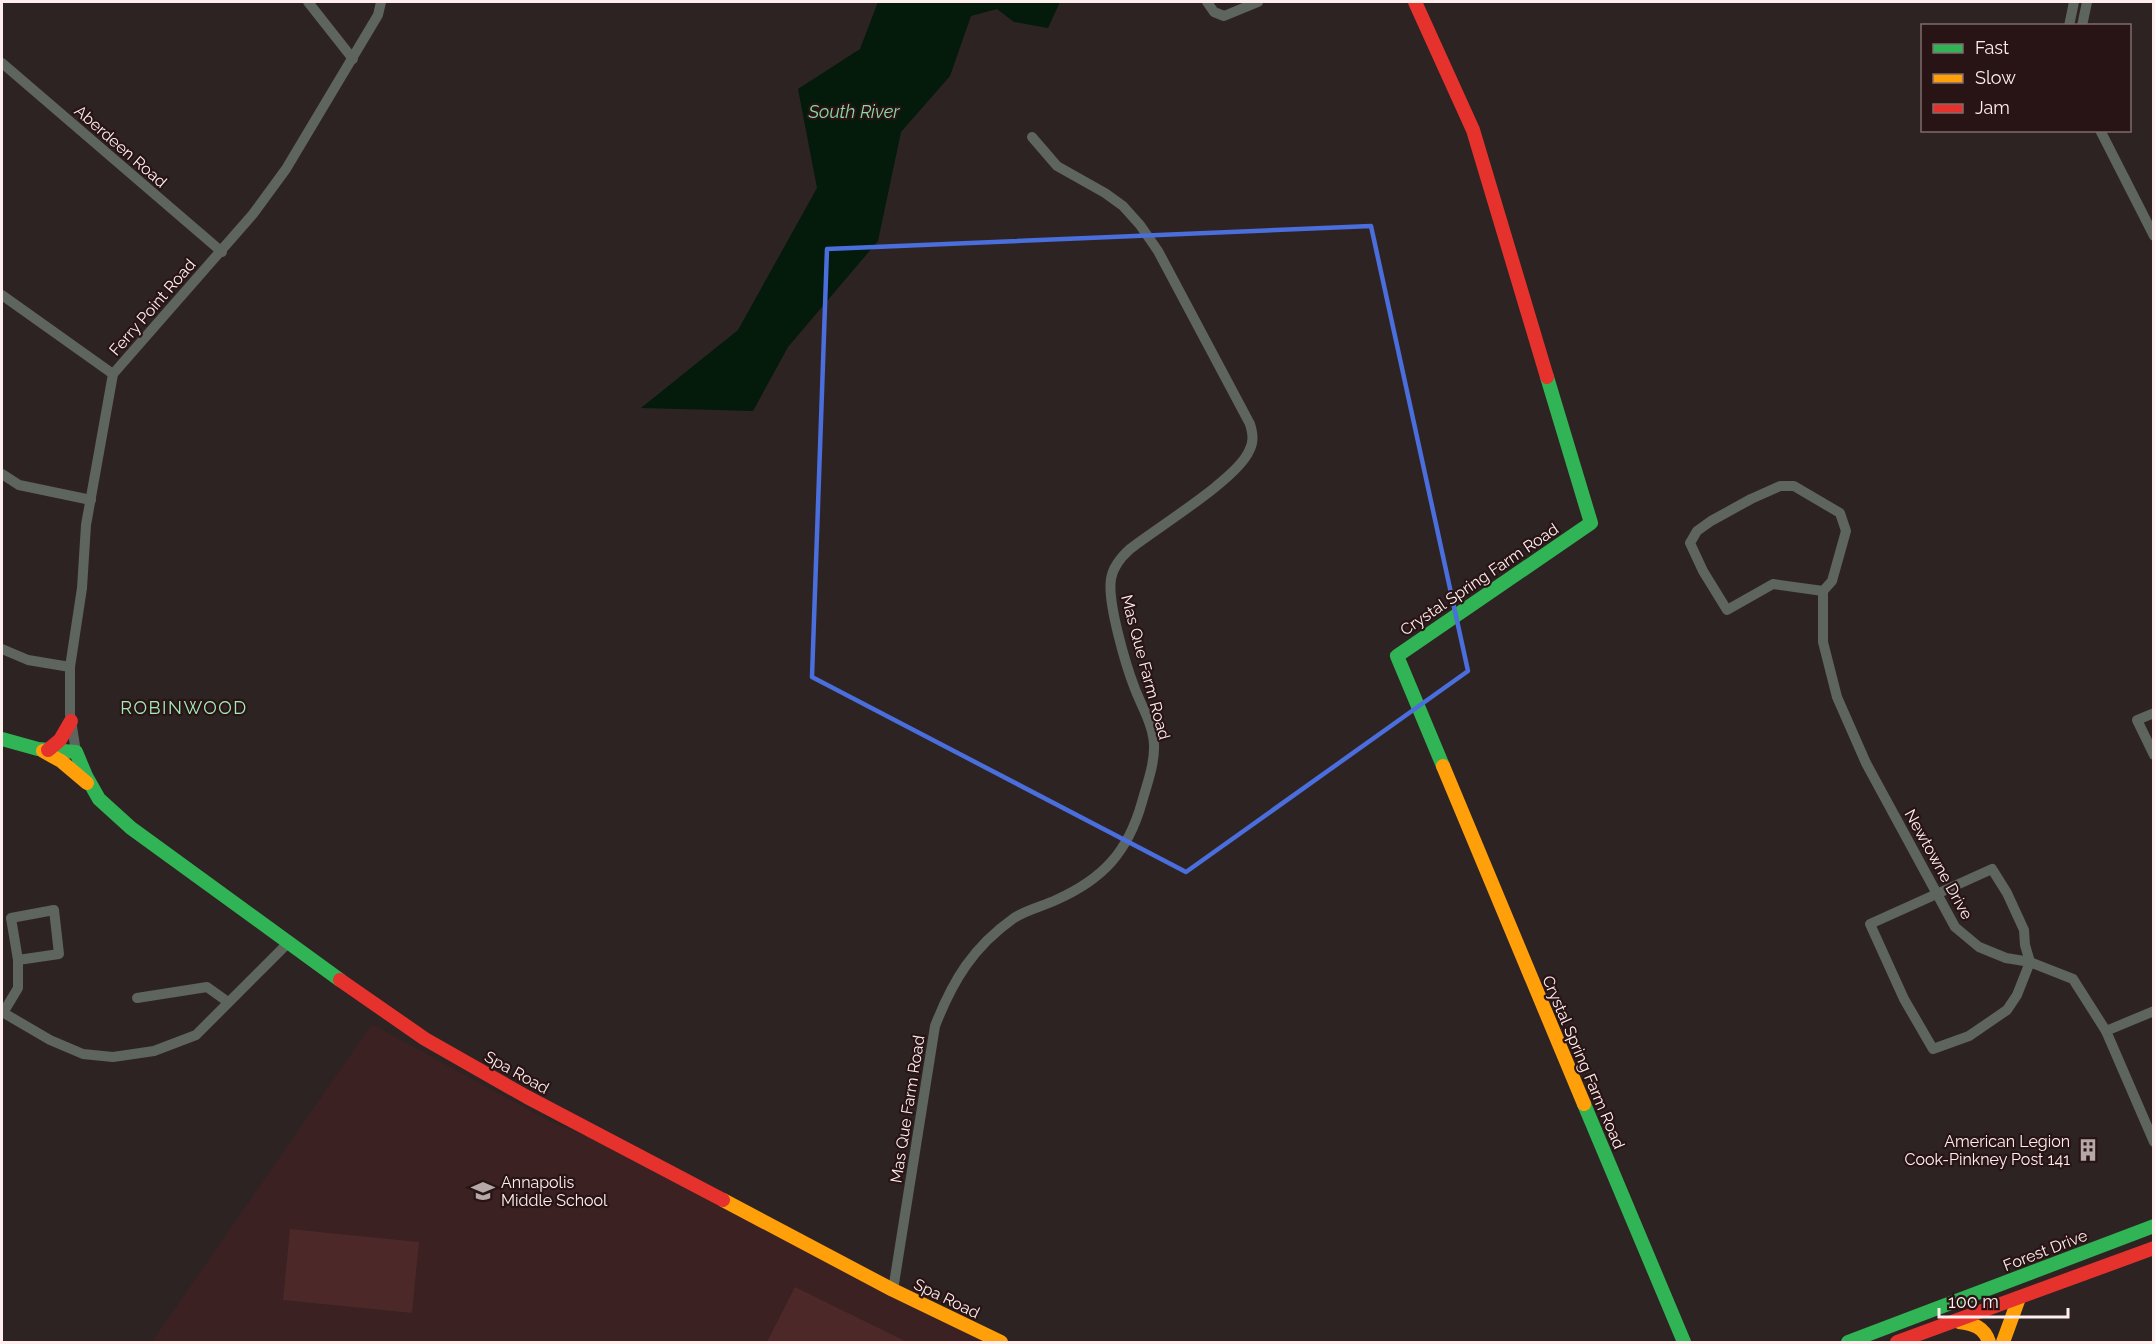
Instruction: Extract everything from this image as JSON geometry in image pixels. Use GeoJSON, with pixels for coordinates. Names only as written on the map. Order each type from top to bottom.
{"type":"FeatureCollection","features":[{"type":"Feature","properties":{"kind":"street"},"geometry":{"type":"LineString","coordinates":[[308,2],[353,59]]}},
{"type":"Feature","properties":{"kind":"street","name":"Ferry Point Road"},"geometry":{"type":"LineString","coordinates":[[76,752],[71,721],[70,667],[91,500],[113,374],[254,214],[286,169],[353,59],[378,15],[381,2]]}},
{"type":"Feature","properties":{"kind":"street"},"geometry":{"type":"LineString","coordinates":[[1207,2],[1214,12],[1224,16],[1258,2]]}},
{"type":"Feature","properties":{"kind":"street","name":"Crystal Spring Farm Road"},"geometry":{"type":"LineString","coordinates":[[1415,2],[1473,130],[1591,523],[1397,656],[1684,1342]]}},
{"type":"Feature","properties":{"kind":"street"},"geometry":{"type":"LineString","coordinates":[[2069,24],[2074,2]]}},
{"type":"Feature","properties":{"kind":"street"},"geometry":{"type":"LineString","coordinates":[[2082,24],[2087,2]]}},
{"type":"Feature","properties":{"kind":"street","name":"Aberdeen Road"},"geometry":{"type":"LineString","coordinates":[[2,63],[222,252]]}},
{"type":"Feature","properties":{"kind":"street"},"geometry":{"type":"LineString","coordinates":[[2101,132],[2154,236]]}},
{"type":"Feature","properties":{"kind":"street","name":"Mas Que Farm Road"},"geometry":{"type":"LineString","coordinates":[[893,1290],[935,1026],[952,985],[978,949],[1010,921],[1072,893],[1112,862],[1129,838],[1138,814],[1151,766],[1154,745],[1147,718],[1133,686],[1118,630],[1110,596],[1113,571],[1130,549],[1236,469],[1250,451],[1253,439],[1250,424],[1211,348],[1158,251],[1140,225],[1123,207],[1105,193],[1057,166],[1032,137]]}},
{"type":"Feature","properties":{"kind":"street"},"geometry":{"type":"LineString","coordinates":[[2,295],[113,374]]}},
{"type":"Feature","properties":{"kind":"street"},"geometry":{"type":"LineString","coordinates":[[2,474],[19,485],[91,500]]}},
{"type":"Feature","properties":{"kind":"street","name":"Newtowne Drive"},"geometry":{"type":"LineString","coordinates":[[1824,591],[1773,584],[1727,610],[1689,543],[1697,531],[1751,499],[1780,486],[1794,486],[1840,513],[1846,531],[1832,581],[1824,591],[1823,642],[1837,698],[1866,762],[1955,927],[1979,947],[2006,958],[2030,962],[2073,978],[2106,1031],[2154,1142]]}},
{"type":"Feature","properties":{"kind":"street"},"geometry":{"type":"LineString","coordinates":[[2,648],[28,660],[70,667]]}},
{"type":"Feature","properties":{"kind":"street"},"geometry":{"type":"LineString","coordinates":[[2154,713],[2138,720],[2154,755]]}},
{"type":"Feature","properties":{"kind":"street"},"geometry":{"type":"LineString","coordinates":[[44,750],[60,740],[71,721]]}},
{"type":"Feature","properties":{"kind":"street"},"geometry":{"type":"LineString","coordinates":[[2,739],[21,746],[76,752]]}},
{"type":"Feature","properties":{"kind":"street"},"geometry":{"type":"LineString","coordinates":[[44,750],[67,766],[93,789]]}},
{"type":"Feature","properties":{"kind":"street","name":"Spa Road"},"geometry":{"type":"LineString","coordinates":[[76,752],[99,799],[131,828],[288,943],[425,1039],[537,1102],[893,1290],[1001,1342]]}},
{"type":"Feature","properties":{"kind":"street"},"geometry":{"type":"LineString","coordinates":[[1992,869],[2007,893],[2024,930],[2030,962],[2017,995],[2007,1010],[1969,1036],[1933,1049],[1904,999],[1870,924],[1992,869]]}},
{"type":"Feature","properties":{"kind":"street"},"geometry":{"type":"LineString","coordinates":[[18,960],[59,954],[54,910],[11,918],[18,960],[18,987],[2,1013],[50,1040],[83,1054],[113,1057],[154,1051],[196,1035],[288,943]]}},
{"type":"Feature","properties":{"kind":"street"},"geometry":{"type":"LineString","coordinates":[[137,998],[207,987],[228,1002]]}},
{"type":"Feature","properties":{"kind":"street"},"geometry":{"type":"LineString","coordinates":[[2106,1031],[2154,1011]]}},
{"type":"Feature","properties":{"kind":"street","name":"Forest Drive"},"geometry":{"type":"LineString","coordinates":[[1848,1342],[2154,1226]]}},
{"type":"Feature","properties":{"kind":"street"},"geometry":{"type":"LineString","coordinates":[[1897,1342],[2154,1248]]}},
{"type":"Feature","properties":{"kind":"street"},"geometry":{"type":"LineString","coordinates":[[2003,1342],[2029,1274]]}},
{"type":"Feature","properties":{"kind":"street"},"geometry":{"type":"LineString","coordinates":[[1955,1321],[1978,1324],[1985,1330],[1989,1342]]}},
{"type":"Feature","properties":{"kind":"highlighted area"},"geometry":{"type":"Polygon","coordinates":[[[1371,226],[1468,671],[1186,872],[812,677],[827,249],[1371,226]]]}},
{"type":"Feature","properties":{"kind":"shaded area","name":"Annapolis Middle School"},"geometry":{"type":"Polygon","coordinates":[[[372,1024],[549,1121],[661,1167],[997,1342],[152,1342],[372,1024]]]}},
{"type":"Feature","properties":{"kind":"shaded area"},"geometry":{"type":"Polygon","coordinates":[[[290,1229],[419,1242],[412,1313],[283,1300],[290,1229]]]}},
{"type":"Feature","properties":{"kind":"shaded area"},"geometry":{"type":"Polygon","coordinates":[[[795,1287],[907,1342],[767,1342],[795,1287]]]}},
{"type":"Feature","properties":{"kind":"water","name":"South River"},"geometry":{"type":"Polygon","coordinates":[[[878,2],[1060,2],[1048,28],[1014,22],[997,9],[971,16],[950,76],[901,132],[878,241],[788,347],[753,411],[641,408],[738,330],[817,188],[798,89],[860,49],[878,2]]]}},
{"type":"Feature","properties":{"kind":"traffic: fast"},"geometry":{"type":"LineString","coordinates":[[1443,766],[1397,656],[1591,523],[1547,377]]}},
{"type":"Feature","properties":{"kind":"traffic: fast"},"geometry":{"type":"LineString","coordinates":[[2,739],[38,749],[76,752],[99,799],[131,828],[340,980]]}},
{"type":"Feature","properties":{"kind":"traffic: fast"},"geometry":{"type":"LineString","coordinates":[[1584,1104],[1684,1342]]}},
{"type":"Feature","properties":{"kind":"traffic: fast"},"geometry":{"type":"LineString","coordinates":[[1848,1342],[2154,1226]]}},
{"type":"Feature","properties":{"kind":"traffic: slow"},"geometry":{"type":"LineString","coordinates":[[43,751],[61,761],[87,783]]}},
{"type":"Feature","properties":{"kind":"traffic: slow"},"geometry":{"type":"LineString","coordinates":[[1443,766],[1584,1104]]}},
{"type":"Feature","properties":{"kind":"traffic: slow"},"geometry":{"type":"LineString","coordinates":[[723,1200],[893,1290],[1001,1342]]}},
{"type":"Feature","properties":{"kind":"traffic: slow"},"geometry":{"type":"LineString","coordinates":[[2003,1342],[2019,1298]]}},
{"type":"Feature","properties":{"kind":"traffic: slow"},"geometry":{"type":"LineString","coordinates":[[1959,1322],[1978,1327],[1989,1342]]}},
{"type":"Feature","properties":{"kind":"traffic: jam"},"geometry":{"type":"LineString","coordinates":[[1415,2],[1473,130],[1547,377]]}},
{"type":"Feature","properties":{"kind":"traffic: jam"},"geometry":{"type":"LineString","coordinates":[[48,750],[60,740],[71,721]]}},
{"type":"Feature","properties":{"kind":"traffic: jam"},"geometry":{"type":"LineString","coordinates":[[340,980],[425,1039],[527,1097],[723,1200]]}},
{"type":"Feature","properties":{"kind":"traffic: jam"},"geometry":{"type":"LineString","coordinates":[[1897,1342],[2154,1248]]}},
{"type":"Feature","properties":{"kind":"place","name":"American Legion Cook-Pinkney Post 141"},"geometry":{"type":"Point","coordinates":[2088,1150]}},
{"type":"Feature","properties":{"kind":"place","name":"Annapolis Middle School"},"geometry":{"type":"Point","coordinates":[483,1191]}},
{"type":"Feature","properties":{"kind":"district","name":"ROBINWOOD"},"geometry":{"type":"Point","coordinates":[184,708]}}]}
